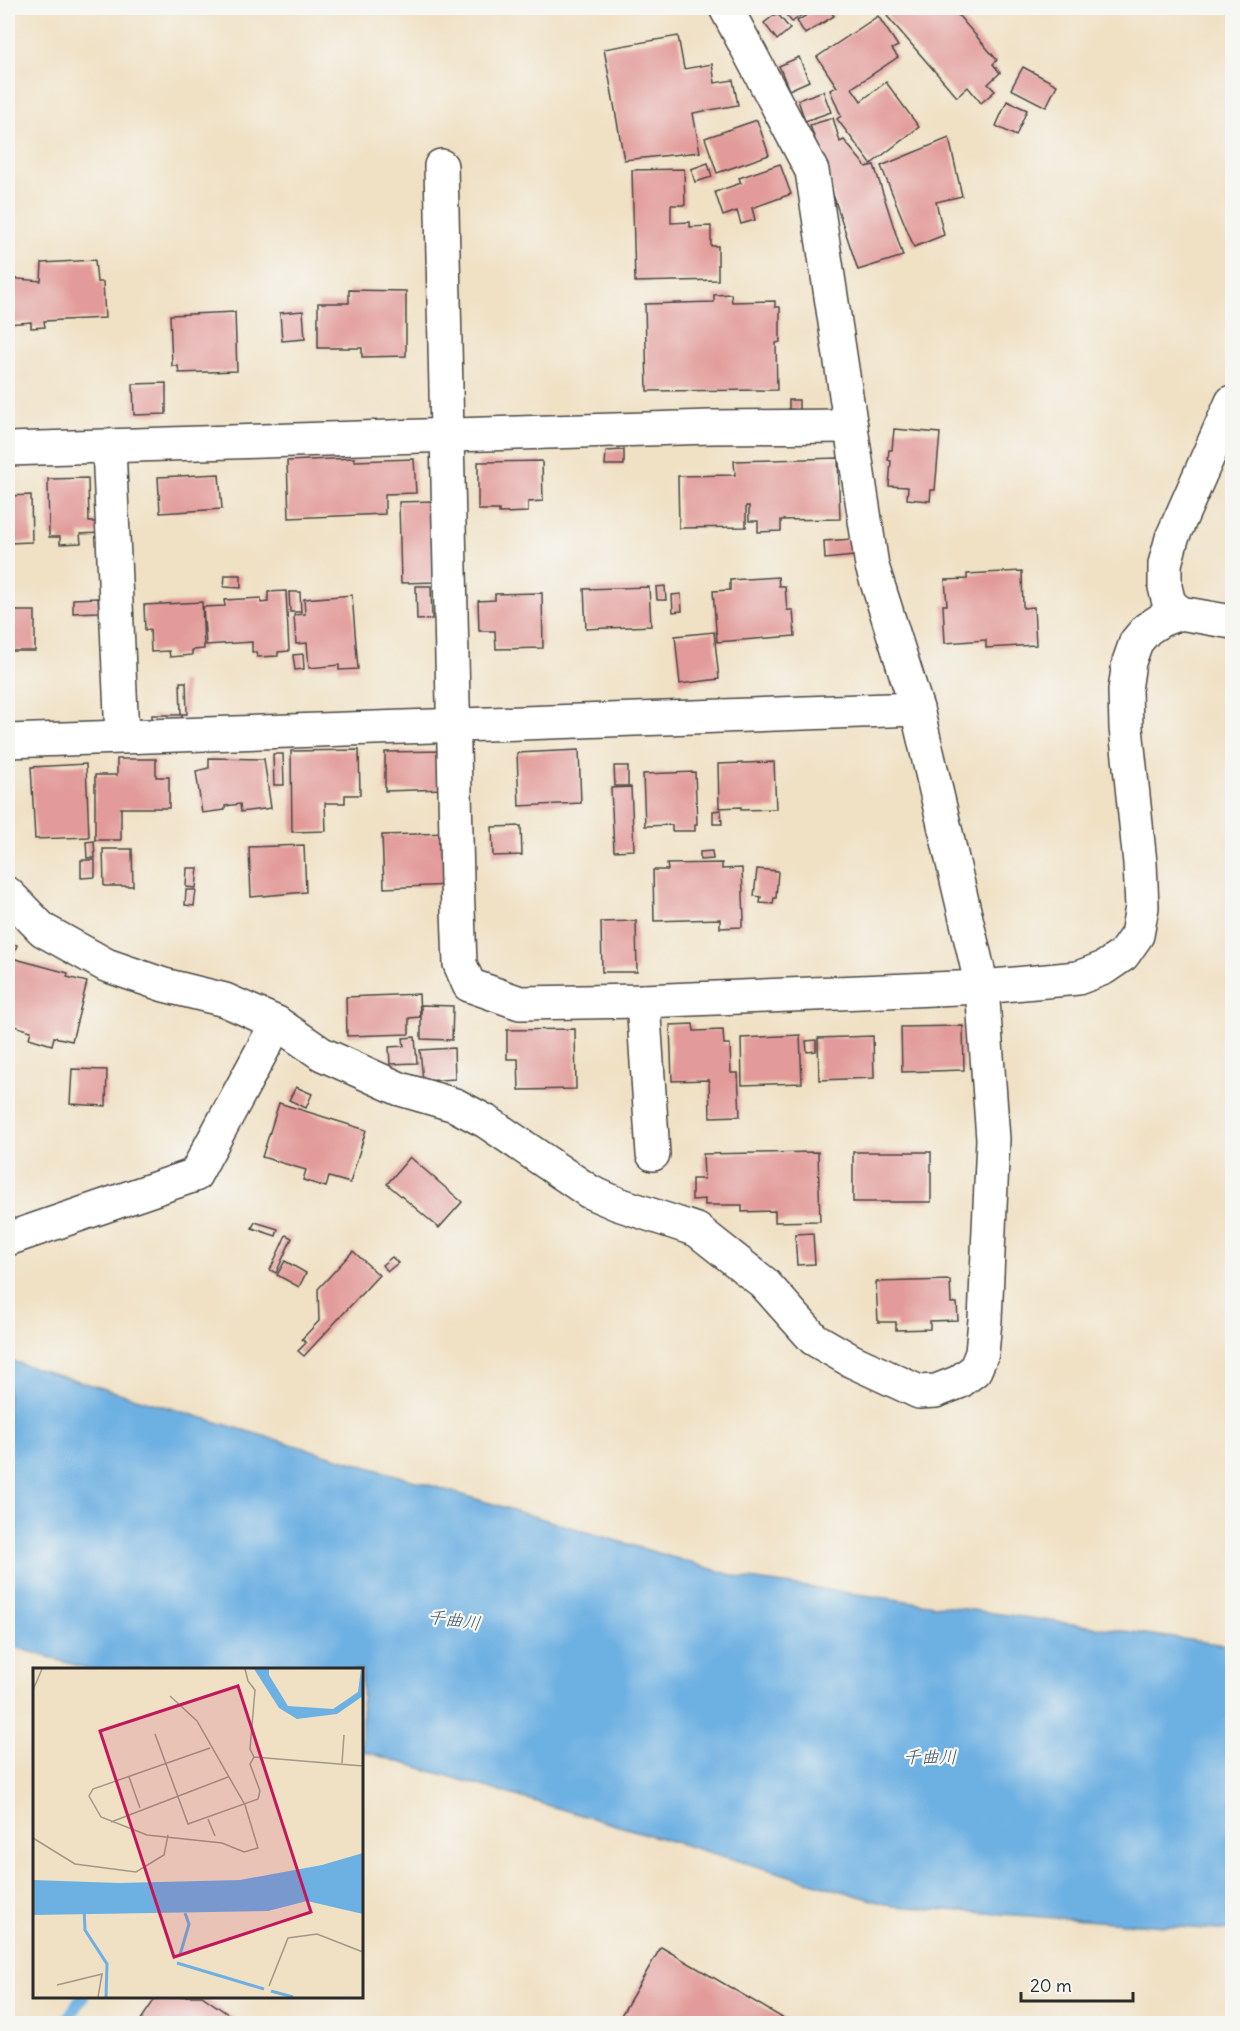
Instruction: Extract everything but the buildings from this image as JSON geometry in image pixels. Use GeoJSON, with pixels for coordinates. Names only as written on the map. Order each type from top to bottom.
{"type":"FeatureCollection","features":[{"type":"Feature","properties":{"kind":"street"},"geometry":{"type":"LineString","coordinates":[[8,894],[43,930],[106,965],[164,985],[225,1000],[277,1023],[322,1054],[400,1089],[455,1105],[487,1122],[590,1192],[618,1204],[697,1230],[764,1283],[814,1338],[852,1361],[919,1392],[936,1391],[959,1382],[975,1370],[982,1353],[993,1140],[982,987],[917,709],[872,566],[812,171],[726,8]]}},
{"type":"Feature","properties":{"kind":"street"},"geometry":{"type":"LineString","coordinates":[[441,166],[460,964],[469,985],[520,1003],[643,1001],[982,987],[1078,978],[1104,968],[1124,955],[1137,935],[1142,907],[1140,863],[1126,728],[1125,690],[1129,662],[1136,642],[1147,629],[1161,620],[1180,613],[1233,622]]}},
{"type":"Feature","properties":{"kind":"street"},"geometry":{"type":"LineString","coordinates":[[1180,613],[1169,603],[1165,587],[1165,564],[1172,538],[1233,402]]}},
{"type":"Feature","properties":{"kind":"street"},"geometry":{"type":"LineString","coordinates":[[8,449],[711,427],[851,426]]}},
{"type":"Feature","properties":{"kind":"street"},"geometry":{"type":"LineString","coordinates":[[109,447],[122,736]]}},
{"type":"Feature","properties":{"kind":"street"},"geometry":{"type":"LineString","coordinates":[[8,741],[917,709]]}},
{"type":"Feature","properties":{"kind":"street"},"geometry":{"type":"LineString","coordinates":[[643,1001],[653,1154]]}},
{"type":"Feature","properties":{"kind":"street"},"geometry":{"type":"LineString","coordinates":[[8,1239],[195,1175],[277,1023]]}},
{"type":"Feature","properties":{"kind":"water","name":"千曲川"},"geometry":{"type":"Polygon","coordinates":[[[8,1360],[742,1578],[1232,1646],[1232,1931],[893,1906],[363,1751],[363,1668],[85,1668],[8,1645],[8,1360]]]}},
{"type":"Feature","properties":{"kind":"waterway"},"geometry":{"type":"LineString","coordinates":[[64,2024],[82,1998]]}}]}
